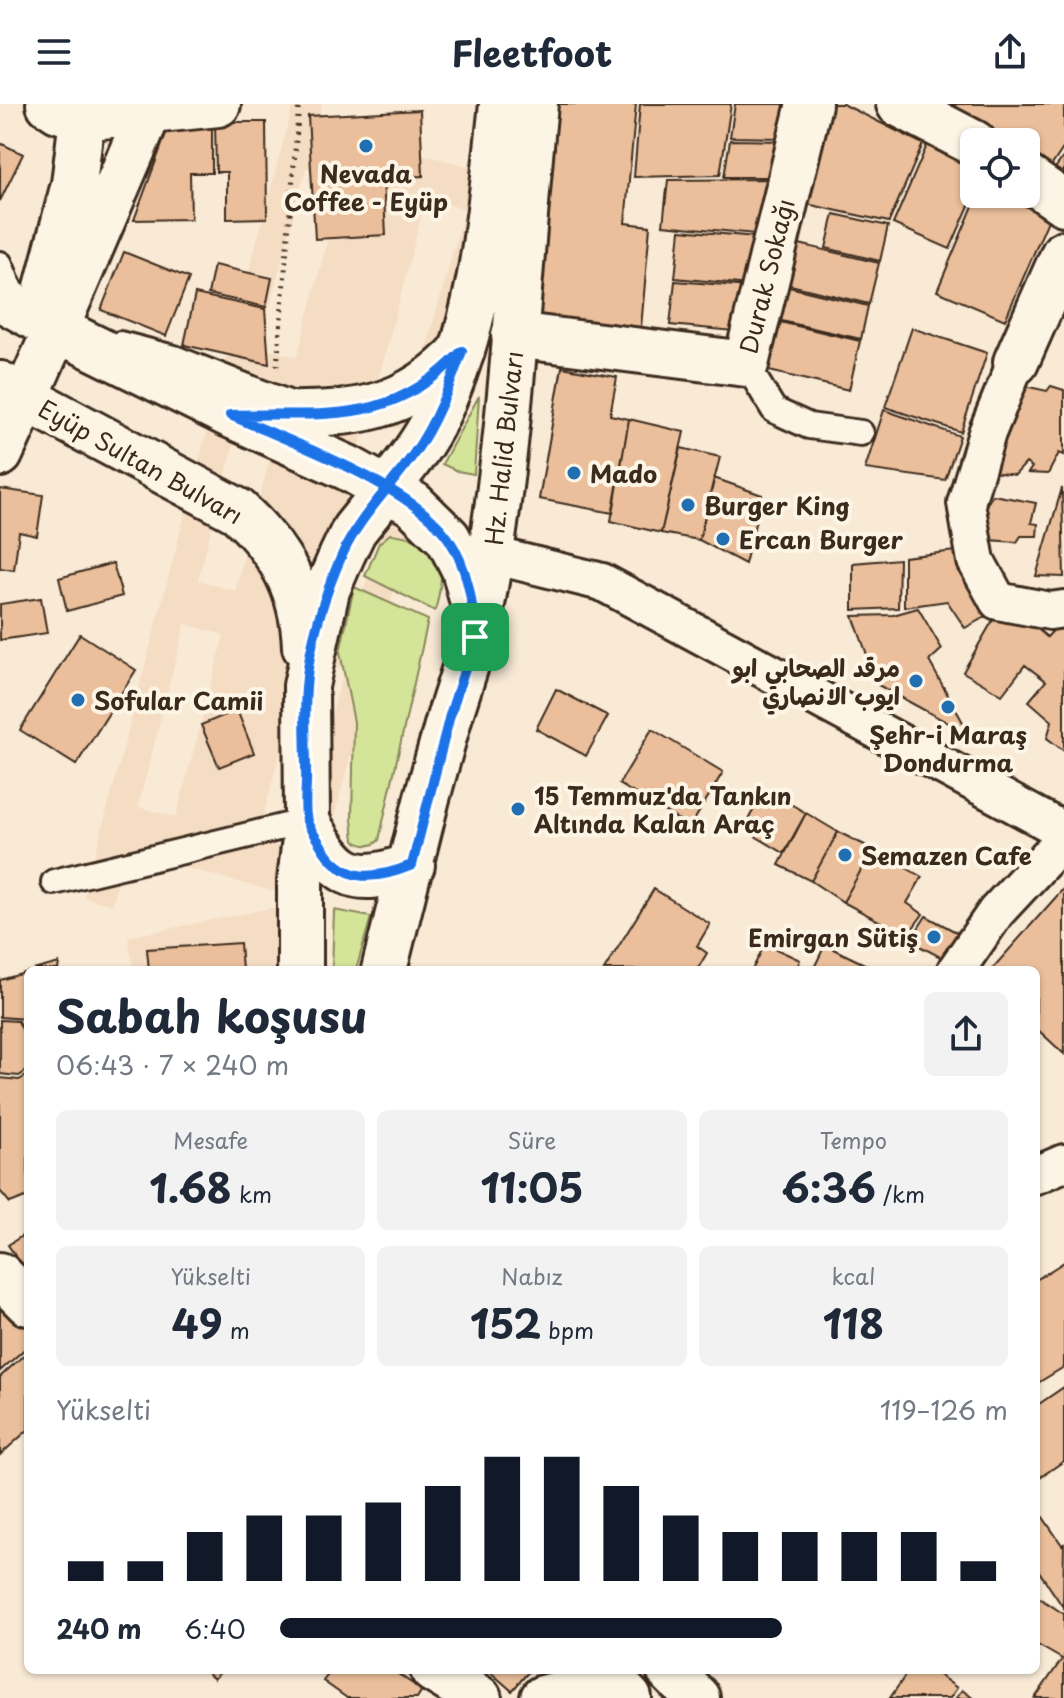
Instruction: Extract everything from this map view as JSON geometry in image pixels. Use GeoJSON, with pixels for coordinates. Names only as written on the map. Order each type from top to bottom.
{"type":"FeatureCollection","features":[{"type":"Feature","properties":{"kind":"main road"},"geometry":{"type":"LineString","coordinates":[[72,337],[45,295],[74,184],[65,111],[149,112],[218,104]]}},
{"type":"Feature","properties":{"kind":"main road","name":"Hz. Halid Bulvarı"},"geometry":{"type":"LineString","coordinates":[[300,966],[300,881],[307,821],[306,686],[327,590],[354,530],[427,435],[462,351],[481,276],[502,104]]}},
{"type":"Feature","properties":{"kind":"main road","name":"Hz. Halid Bulvarı"},"geometry":{"type":"LineString","coordinates":[[385,966],[450,715],[475,637],[492,555],[535,104]]}},
{"type":"Feature","properties":{"kind":"main road","name":"Durak Sokağı"},"geometry":{"type":"LineString","coordinates":[[514,335],[746,364],[809,104]]}},
{"type":"Feature","properties":{"kind":"main road"},"geometry":{"type":"LineString","coordinates":[[899,104],[960,136]]}},
{"type":"Feature","properties":{"kind":"main road"},"geometry":{"type":"LineString","coordinates":[[0,454],[13,391],[72,337],[149,112]]}},
{"type":"Feature","properties":{"kind":"main road"},"geometry":{"type":"LineString","coordinates":[[1040,187],[1064,203]]}},
{"type":"Feature","properties":{"kind":"main road"},"geometry":{"type":"LineString","coordinates":[[1016,362],[1064,253]]}},
{"type":"Feature","properties":{"kind":"main road"},"geometry":{"type":"LineString","coordinates":[[9,302],[72,337],[230,415],[348,468],[413,504],[448,538],[464,569],[473,603],[475,637]]}},
{"type":"Feature","properties":{"kind":"main road"},"geometry":{"type":"LineString","coordinates":[[230,415],[321,415],[362,410],[422,387],[462,351]]}},
{"type":"Feature","properties":{"kind":"main road","name":"Eyüp Sultan Bulvarı"},"geometry":{"type":"LineString","coordinates":[[13,391],[238,511],[259,530],[281,558],[297,593],[305,634],[306,686]]}},
{"type":"Feature","properties":{"kind":"main road"},"geometry":{"type":"LineString","coordinates":[[307,821],[332,862],[344,870],[371,878],[412,865]]}},
{"type":"Feature","properties":{"kind":"main road"},"geometry":{"type":"LineString","coordinates":[[0,1275],[24,1299]]}},
{"type":"Feature","properties":{"kind":"main road"},"geometry":{"type":"LineString","coordinates":[[440,1674],[479,1698]]}},
{"type":"Feature","properties":{"kind":"main road"},"geometry":{"type":"LineString","coordinates":[[673,1674],[697,1698]]}},
{"type":"Feature","properties":{"kind":"main road"},"geometry":{"type":"LineString","coordinates":[[543,1698],[616,1684]]}},
{"type":"Feature","properties":{"kind":"street"},"geometry":{"type":"LineString","coordinates":[[1016,362],[987,433],[966,503],[976,561],[998,601],[1050,611],[1064,609]]}},
{"type":"Feature","properties":{"kind":"street"},"geometry":{"type":"LineString","coordinates":[[492,555],[602,582],[1064,831]]}},
{"type":"Feature","properties":{"kind":"street"},"geometry":{"type":"LineString","coordinates":[[959,966],[996,912],[1064,839]]}},
{"type":"Feature","properties":{"kind":"street"},"geometry":{"type":"LineString","coordinates":[[1040,1173],[1064,1163]]}},
{"type":"Feature","properties":{"kind":"lane"},"geometry":{"type":"LineString","coordinates":[[0,264],[9,302]]}},
{"type":"Feature","properties":{"kind":"lane"},"geometry":{"type":"LineString","coordinates":[[72,337],[108,341],[174,358],[321,415]]}},
{"type":"Feature","properties":{"kind":"lane"},"geometry":{"type":"LineString","coordinates":[[746,364],[774,410],[809,426],[861,433]]}},
{"type":"Feature","properties":{"kind":"lane"},"geometry":{"type":"LineString","coordinates":[[54,882],[307,821]]}},
{"type":"Feature","properties":{"kind":"path"},"geometry":{"type":"LineString","coordinates":[[274,397],[299,104]]}},
{"type":"Feature","properties":{"kind":"shaded area"},"geometry":{"type":"Polygon","coordinates":[[[293,104],[322,104],[317,127],[475,168],[516,125],[298,956],[292,966],[132,966],[128,937],[280,906],[283,894],[126,852],[112,905],[84,897],[293,104]],[[306,168],[259,347],[297,357],[344,178],[306,168]],[[426,199],[379,378],[415,387],[465,209],[426,199]],[[248,391],[198,580],[235,591],[285,400],[248,391]],[[367,420],[316,612],[355,623],[407,431],[367,420]],[[185,624],[138,807],[176,817],[224,635],[185,624]],[[305,658],[257,840],[296,850],[344,669],[305,658]]]}},
{"type":"Feature","properties":{"kind":"green space"},"geometry":{"type":"Polygon","coordinates":[[[479,396],[474,474],[457,471],[442,464],[479,396]]]}},
{"type":"Feature","properties":{"kind":"green space"},"geometry":{"type":"Polygon","coordinates":[[[390,534],[422,542],[432,548],[438,557],[441,580],[435,611],[365,576],[379,543],[390,534]]]}},
{"type":"Feature","properties":{"kind":"green space"},"geometry":{"type":"Polygon","coordinates":[[[354,587],[428,620],[379,840],[367,845],[354,841],[354,722],[340,652],[354,587]]]}},
{"type":"Feature","properties":{"kind":"green space"},"geometry":{"type":"Polygon","coordinates":[[[334,910],[371,917],[357,966],[332,966],[334,910]]]}},
{"type":"Feature","properties":{"kind":"building"},"geometry":{"type":"Polygon","coordinates":[[[557,104],[636,104],[625,223],[650,226],[641,328],[537,318],[557,104]]]}},
{"type":"Feature","properties":{"kind":"building"},"geometry":{"type":"Polygon","coordinates":[[[640,104],[731,104],[720,175],[634,177],[640,104]]]}},
{"type":"Feature","properties":{"kind":"building"},"geometry":{"type":"Polygon","coordinates":[[[735,104],[786,104],[782,138],[730,137],[735,104]]]}},
{"type":"Feature","properties":{"kind":"building"},"geometry":{"type":"Polygon","coordinates":[[[825,104],[843,104],[923,144],[889,222],[802,203],[825,104]]]}},
{"type":"Feature","properties":{"kind":"building"},"geometry":{"type":"Polygon","coordinates":[[[951,104],[1064,104],[1064,147],[1048,171],[1040,166],[1040,128],[986,128],[951,104]]]}},
{"type":"Feature","properties":{"kind":"building","name":"Nevada Coffee - Eyüp"},"geometry":{"type":"Polygon","coordinates":[[[420,110],[423,176],[383,178],[386,235],[315,239],[308,116],[420,110]]]}},
{"type":"Feature","properties":{"kind":"building"},"geometry":{"type":"Polygon","coordinates":[[[212,122],[212,173],[190,173],[191,219],[134,220],[170,123],[212,122]]]}},
{"type":"Feature","properties":{"kind":"building"},"geometry":{"type":"Polygon","coordinates":[[[215,122],[266,122],[267,218],[227,219],[227,172],[216,172],[215,122]]]}},
{"type":"Feature","properties":{"kind":"building"},"geometry":{"type":"Polygon","coordinates":[[[730,140],[781,141],[772,177],[724,177],[730,140]]]}},
{"type":"Feature","properties":{"kind":"building"},"geometry":{"type":"Polygon","coordinates":[[[0,143],[23,154],[0,201],[0,143]]]}},
{"type":"Feature","properties":{"kind":"building"},"geometry":{"type":"Polygon","coordinates":[[[927,145],[960,159],[960,208],[968,208],[950,249],[893,224],[927,145]]]}},
{"type":"Feature","properties":{"kind":"building"},"geometry":{"type":"Polygon","coordinates":[[[1064,156],[1064,181],[1051,174],[1064,156]]]}},
{"type":"Feature","properties":{"kind":"building"},"geometry":{"type":"Polygon","coordinates":[[[770,179],[755,234],[663,225],[668,180],[770,179]]]}},
{"type":"Feature","properties":{"kind":"building"},"geometry":{"type":"Polygon","coordinates":[[[1040,198],[1056,202],[1005,320],[937,291],[972,208],[1040,208],[1040,198]]]}},
{"type":"Feature","properties":{"kind":"building"},"geometry":{"type":"Polygon","coordinates":[[[834,214],[888,226],[880,261],[826,248],[834,214]]]}},
{"type":"Feature","properties":{"kind":"building"},"geometry":{"type":"Polygon","coordinates":[[[680,230],[755,237],[750,285],[675,278],[680,230]]]}},
{"type":"Feature","properties":{"kind":"building"},"geometry":{"type":"Polygon","coordinates":[[[795,243],[879,263],[869,304],[786,284],[795,243]]]}},
{"type":"Feature","properties":{"kind":"building"},"geometry":{"type":"Polygon","coordinates":[[[124,252],[189,278],[166,336],[101,310],[124,252]]]}},
{"type":"Feature","properties":{"kind":"building"},"geometry":{"type":"Polygon","coordinates":[[[214,265],[272,278],[266,307],[208,294],[214,265]]]}},
{"type":"Feature","properties":{"kind":"building"},"geometry":{"type":"Polygon","coordinates":[[[675,281],[750,287],[745,332],[670,325],[675,281]]]}},
{"type":"Feature","properties":{"kind":"building"},"geometry":{"type":"Polygon","coordinates":[[[785,286],[868,306],[861,339],[777,320],[785,286]]]}},
{"type":"Feature","properties":{"kind":"building"},"geometry":{"type":"Polygon","coordinates":[[[195,294],[265,309],[269,364],[184,345],[195,294]]]}},
{"type":"Feature","properties":{"kind":"building"},"geometry":{"type":"Polygon","coordinates":[[[776,321],[860,341],[849,390],[765,370],[776,321]]]}},
{"type":"Feature","properties":{"kind":"building"},"geometry":{"type":"Polygon","coordinates":[[[912,328],[987,353],[961,432],[885,407],[912,328]]]}},
{"type":"Feature","properties":{"kind":"building"},"geometry":{"type":"Polygon","coordinates":[[[562,367],[617,377],[610,415],[629,419],[613,513],[539,499],[562,367]]]}},
{"type":"Feature","properties":{"kind":"building"},"geometry":{"type":"Polygon","coordinates":[[[1020,385],[1047,391],[1051,386],[1064,390],[1064,455],[1059,453],[1048,474],[1028,473],[1032,467],[1026,463],[1015,475],[992,472],[1020,385]]]}},
{"type":"Feature","properties":{"kind":"building"},"geometry":{"type":"Polygon","coordinates":[[[884,410],[960,436],[945,480],[865,469],[884,410]]]}},
{"type":"Feature","properties":{"kind":"building"},"geometry":{"type":"Polygon","coordinates":[[[629,419],[684,432],[661,533],[611,521],[629,419]]]}},
{"type":"Feature","properties":{"kind":"building","name":"Burger King"},"geometry":{"type":"Polygon","coordinates":[[[681,448],[720,457],[699,540],[661,533],[681,448]]]}},
{"type":"Feature","properties":{"kind":"building"},"geometry":{"type":"Polygon","coordinates":[[[714,478],[762,495],[745,564],[699,540],[714,478]]]}},
{"type":"Feature","properties":{"kind":"building"},"geometry":{"type":"Polygon","coordinates":[[[1062,488],[1064,577],[1036,576],[1062,488]]]}},
{"type":"Feature","properties":{"kind":"building"},"geometry":{"type":"Polygon","coordinates":[[[0,489],[43,495],[37,536],[19,532],[14,570],[0,568],[0,489]]]}},
{"type":"Feature","properties":{"kind":"building"},"geometry":{"type":"Polygon","coordinates":[[[993,495],[1036,503],[1031,523],[1038,524],[1037,536],[1021,536],[1017,542],[988,540],[990,523],[984,522],[986,505],[993,495]]]}},
{"type":"Feature","properties":{"kind":"building"},"geometry":{"type":"Polygon","coordinates":[[[964,550],[992,613],[965,628],[947,601],[904,607],[904,557],[964,550]]]}},
{"type":"Feature","properties":{"kind":"building"},"geometry":{"type":"Polygon","coordinates":[[[899,559],[898,608],[853,610],[853,563],[899,559]]]}},
{"type":"Feature","properties":{"kind":"building"},"geometry":{"type":"Polygon","coordinates":[[[113,563],[122,596],[67,611],[59,578],[113,563]]]}},
{"type":"Feature","properties":{"kind":"building"},"geometry":{"type":"Polygon","coordinates":[[[41,598],[47,633],[0,640],[0,604],[41,598]]]}},
{"type":"Feature","properties":{"kind":"building"},"geometry":{"type":"Polygon","coordinates":[[[918,608],[942,649],[929,661],[970,735],[878,685],[853,616],[893,615],[918,608]]]}},
{"type":"Feature","properties":{"kind":"building"},"geometry":{"type":"Polygon","coordinates":[[[1025,618],[1047,637],[1061,622],[1064,625],[1064,751],[1047,738],[1052,721],[1029,701],[1046,681],[1025,665],[1002,695],[963,672],[993,620],[1025,618]]]}},
{"type":"Feature","properties":{"kind":"building","name":"Sofular Camii"},"geometry":{"type":"Polygon","coordinates":[[[80,634],[136,670],[76,765],[20,730],[80,634]]]}},
{"type":"Feature","properties":{"kind":"building"},"geometry":{"type":"Polygon","coordinates":[[[556,689],[608,716],[586,756],[536,729],[556,689]]]}},
{"type":"Feature","properties":{"kind":"building"},"geometry":{"type":"Polygon","coordinates":[[[237,710],[254,753],[219,767],[201,725],[237,710]]]}},
{"type":"Feature","properties":{"kind":"building"},"geometry":{"type":"Polygon","coordinates":[[[652,729],[723,772],[690,827],[619,784],[652,729]]]}},
{"type":"Feature","properties":{"kind":"building"},"geometry":{"type":"Polygon","coordinates":[[[765,789],[806,813],[784,853],[743,829],[765,789]]]}},
{"type":"Feature","properties":{"kind":"building"},"geometry":{"type":"Polygon","coordinates":[[[806,813],[838,832],[811,881],[779,865],[806,813]]]}},
{"type":"Feature","properties":{"kind":"building"},"geometry":{"type":"Polygon","coordinates":[[[838,832],[873,849],[843,902],[811,881],[838,832]]]}},
{"type":"Feature","properties":{"kind":"building"},"geometry":{"type":"Polygon","coordinates":[[[873,849],[922,877],[907,903],[923,914],[907,936],[843,902],[873,849]]]}},
{"type":"Feature","properties":{"kind":"building"},"geometry":{"type":"Polygon","coordinates":[[[1064,888],[1064,1054],[1040,1032],[1040,966],[995,966],[1064,888]]]}},
{"type":"Feature","properties":{"kind":"building"},"geometry":{"type":"Polygon","coordinates":[[[654,889],[710,924],[697,946],[707,953],[699,966],[606,966],[654,889]]]}},
{"type":"Feature","properties":{"kind":"building","name":"Emirgan Sütiş"},"geometry":{"type":"Polygon","coordinates":[[[926,916],[958,933],[944,959],[910,941],[926,916]]]}},
{"type":"Feature","properties":{"kind":"building"},"geometry":{"type":"Polygon","coordinates":[[[240,943],[242,966],[149,966],[147,949],[240,943]]]}},
{"type":"Feature","properties":{"kind":"building"},"geometry":{"type":"Polygon","coordinates":[[[765,944],[800,960],[798,966],[754,966],[765,944]]]}},
{"type":"Feature","properties":{"kind":"building"},"geometry":{"type":"Polygon","coordinates":[[[825,945],[869,966],[815,966],[825,945]]]}},
{"type":"Feature","properties":{"kind":"building"},"geometry":{"type":"Polygon","coordinates":[[[24,973],[24,1019],[0,1017],[0,980],[24,973]]]}},
{"type":"Feature","properties":{"kind":"building"},"geometry":{"type":"Polygon","coordinates":[[[0,1020],[18,1021],[24,1033],[24,1073],[19,1076],[0,1074],[0,1020]]]}},
{"type":"Feature","properties":{"kind":"building"},"geometry":{"type":"Polygon","coordinates":[[[24,1077],[24,1198],[10,1203],[0,1191],[0,1078],[19,1080],[24,1077]]]}},
{"type":"Feature","properties":{"kind":"building"},"geometry":{"type":"Polygon","coordinates":[[[24,1235],[24,1268],[8,1245],[24,1235]]]}},
{"type":"Feature","properties":{"kind":"building"},"geometry":{"type":"Polygon","coordinates":[[[1064,1262],[1064,1367],[1040,1382],[1040,1277],[1064,1262]]]}},
{"type":"Feature","properties":{"kind":"building"},"geometry":{"type":"Polygon","coordinates":[[[0,1297],[24,1324],[24,1350],[0,1371],[0,1297]]]}},
{"type":"Feature","properties":{"kind":"building"},"geometry":{"type":"Polygon","coordinates":[[[24,1355],[24,1434],[0,1455],[0,1377],[24,1355]]]}},
{"type":"Feature","properties":{"kind":"building"},"geometry":{"type":"Polygon","coordinates":[[[1064,1387],[1064,1461],[1040,1477],[1040,1403],[1064,1387]]]}},
{"type":"Feature","properties":{"kind":"building"},"geometry":{"type":"Polygon","coordinates":[[[1040,1513],[1064,1544],[1063,1607],[1040,1573],[1040,1513]]]}},
{"type":"Feature","properties":{"kind":"building"},"geometry":{"type":"Polygon","coordinates":[[[1040,1599],[1064,1614],[1064,1698],[1035,1698],[1062,1659],[1040,1646],[1040,1599]]]}},
{"type":"Feature","properties":{"kind":"building"},"geometry":{"type":"Polygon","coordinates":[[[328,1674],[398,1674],[422,1690],[417,1698],[347,1698],[323,1681],[328,1674]]]}},
{"type":"Feature","properties":{"kind":"building"},"geometry":{"type":"Polygon","coordinates":[[[493,1674],[527,1674],[512,1691],[493,1674]]]}},
{"type":"Feature","properties":{"kind":"building"},"geometry":{"type":"Polygon","coordinates":[[[906,1674],[938,1674],[957,1688],[950,1698],[890,1698],[906,1674]]]}},
{"type":"Feature","properties":{"kind":"building"},"geometry":{"type":"Polygon","coordinates":[[[962,1690],[973,1698],[956,1698],[962,1690]]]}},
{"type":"Feature","properties":{"kind":"place","name":"Nevada Coffee - Eyüp"},"geometry":{"type":"Point","coordinates":[366,146]}},
{"type":"Feature","properties":{"kind":"place","name":"Mado"},"geometry":{"type":"Point","coordinates":[574,473]}},
{"type":"Feature","properties":{"kind":"place","name":"Burger King"},"geometry":{"type":"Point","coordinates":[688,505]}},
{"type":"Feature","properties":{"kind":"place","name":"Ercan Burger"},"geometry":{"type":"Point","coordinates":[723,539]}},
{"type":"Feature","properties":{"kind":"place","name":"مرقد الصحابي ابو ايوب الانصاري"},"geometry":{"type":"Point","coordinates":[916,681]}},
{"type":"Feature","properties":{"kind":"place","name":"Sofular Camii"},"geometry":{"type":"Point","coordinates":[78,700]}},
{"type":"Feature","properties":{"kind":"place","name":"Şehr-i Maraş Dondurma"},"geometry":{"type":"Point","coordinates":[948,707]}},
{"type":"Feature","properties":{"kind":"place","name":"15 Temmuz'da Tankın Altında Kalan Araç"},"geometry":{"type":"Point","coordinates":[518,809]}},
{"type":"Feature","properties":{"kind":"place","name":"Semazen Cafe"},"geometry":{"type":"Point","coordinates":[845,855]}},
{"type":"Feature","properties":{"kind":"place","name":"Emirgan Sütiş"},"geometry":{"type":"Point","coordinates":[934,937]}},
{"type":"Feature","properties":{"kind":"route"},"geometry":{"type":"LineString","coordinates":[[475,637],[427,798],[412,865],[371,878],[344,870],[332,862],[307,821],[306,686],[317,633],[327,590],[354,530],[387,489],[427,435],[462,351],[422,387],[362,410],[321,415],[230,415],[348,468],[387,489],[413,504],[427,515],[448,538],[464,569],[473,603],[475,637]]}}]}
